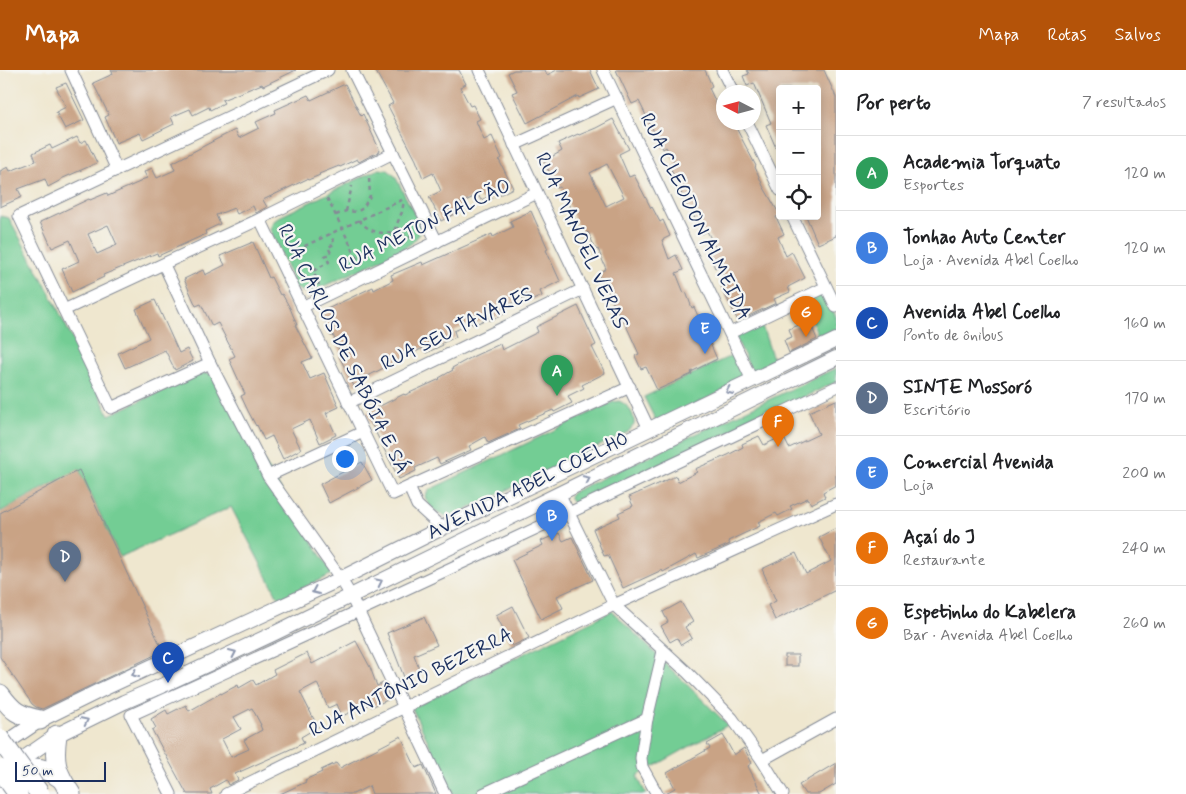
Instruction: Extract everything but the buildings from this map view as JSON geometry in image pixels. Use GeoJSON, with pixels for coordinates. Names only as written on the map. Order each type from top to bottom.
{"type":"FeatureCollection","features":[{"type":"Feature","properties":{"kind":"highway"},"geometry":{"type":"LineString","coordinates":[[0,697],[24,716],[40,720]]}},
{"type":"Feature","properties":{"kind":"highway"},"geometry":{"type":"LineString","coordinates":[[57,735],[54,756],[56,766],[60,778],[71,794]]}},
{"type":"Feature","properties":{"kind":"highway"},"geometry":{"type":"LineString","coordinates":[[0,739],[40,794]]}},
{"type":"Feature","properties":{"kind":"highway"},"geometry":{"type":"LineString","coordinates":[[2,794],[9,779],[22,770],[29,768],[48,770],[60,778]]}},
{"type":"Feature","properties":{"kind":"highway"},"geometry":{"type":"LineString","coordinates":[[0,769],[18,794]]}},
{"type":"Feature","properties":{"kind":"street"},"geometry":{"type":"LineString","coordinates":[[70,70],[117,170]]}},
{"type":"Feature","properties":{"kind":"street"},"geometry":{"type":"LineString","coordinates":[[210,364],[111,408],[19,216],[328,70]]}},
{"type":"Feature","properties":{"kind":"street"},"geometry":{"type":"LineString","coordinates":[[352,70],[437,242]]}},
{"type":"Feature","properties":{"kind":"street","name":"RUA MANOEL VERAS"},"geometry":{"type":"LineString","coordinates":[[479,70],[649,429]]}},
{"type":"Feature","properties":{"kind":"street","name":"RUA CLEODON ALMEIDA"},"geometry":{"type":"LineString","coordinates":[[603,70],[752,380]]}},
{"type":"Feature","properties":{"kind":"street"},"geometry":{"type":"LineString","coordinates":[[722,70],[730,85]]}},
{"type":"Feature","properties":{"kind":"street"},"geometry":{"type":"LineString","coordinates":[[514,145],[617,98]]}},
{"type":"Feature","properties":{"kind":"street"},"geometry":{"type":"LineString","coordinates":[[751,130],[776,182]]}},
{"type":"Feature","properties":{"kind":"street"},"geometry":{"type":"LineString","coordinates":[[64,310],[260,220],[393,153]]}},
{"type":"Feature","properties":{"kind":"street","name":"RUA METON FALCÃO"},"geometry":{"type":"LineString","coordinates":[[302,307],[537,193]]}},
{"type":"Feature","properties":{"kind":"street","name":"RUA CARLOS DE SABÓIA E SÁ"},"geometry":{"type":"LineString","coordinates":[[260,220],[393,494],[408,487],[417,505],[442,528]]}},
{"type":"Feature","properties":{"kind":"street"},"geometry":{"type":"LineString","coordinates":[[794,220],[836,307]]}},
{"type":"Feature","properties":{"kind":"street"},"geometry":{"type":"LineString","coordinates":[[164,265],[210,364],[268,476],[351,596],[445,794]]}},
{"type":"Feature","properties":{"kind":"street"},"geometry":{"type":"LineString","coordinates":[[730,333],[826,287]]}},
{"type":"Feature","properties":{"kind":"street","name":"RUA SEU TAVARES"},"geometry":{"type":"LineString","coordinates":[[348,403],[583,289]]}},
{"type":"Feature","properties":{"kind":"street","name":"AVENIDA ABEL COELHO"},"geometry":{"type":"LineString","coordinates":[[0,747],[40,720],[341,579],[442,528],[836,340]]}},
{"type":"Feature","properties":{"kind":"street","name":"AVENIDA ABEL COELHO"},"geometry":{"type":"LineString","coordinates":[[0,775],[57,735],[277,632],[836,358]]}},
{"type":"Feature","properties":{"kind":"street"},"geometry":{"type":"LineString","coordinates":[[788,380],[790,372],[788,367],[791,362],[794,363],[796,369],[804,373]]}},
{"type":"Feature","properties":{"kind":"street"},"geometry":{"type":"LineString","coordinates":[[408,487],[630,387]]}},
{"type":"Feature","properties":{"kind":"street","name":"AVENIDA ABEL COELHO"},"geometry":{"type":"LineString","coordinates":[[171,794],[131,714],[359,612],[836,387]]}},
{"type":"Feature","properties":{"kind":"street"},"geometry":{"type":"LineString","coordinates":[[268,476],[363,432]]}},
{"type":"Feature","properties":{"kind":"street"},"geometry":{"type":"LineString","coordinates":[[531,486],[530,497],[538,504]]}},
{"type":"Feature","properties":{"kind":"street"},"geometry":{"type":"LineString","coordinates":[[515,493],[523,499],[523,506],[520,512]]}},
{"type":"Feature","properties":{"kind":"street"},"geometry":{"type":"LineString","coordinates":[[558,493],[614,605],[732,718],[762,760],[782,794]]}},
{"type":"Feature","properties":{"kind":"street","name":"RUA ANTÔNIO BEZERRA"},"geometry":{"type":"LineString","coordinates":[[226,794],[614,605],[836,504]]}},
{"type":"Feature","properties":{"kind":"street"},"geometry":{"type":"LineString","coordinates":[[269,612],[267,622],[270,628],[277,632]]}},
{"type":"Feature","properties":{"kind":"street"},"geometry":{"type":"LineString","coordinates":[[248,622],[254,623],[259,627],[260,634],[254,643]]}},
{"type":"Feature","properties":{"kind":"street"},"geometry":{"type":"LineString","coordinates":[[657,794],[642,767],[642,751],[647,719],[663,651]]}},
{"type":"Feature","properties":{"kind":"street"},"geometry":{"type":"LineString","coordinates":[[483,794],[647,719]]}},
{"type":"Feature","properties":{"kind":"street"},"geometry":{"type":"LineString","coordinates":[[762,760],[836,719]]}},
{"type":"Feature","properties":{"kind":"path"},"geometry":{"type":"LineString","coordinates":[[336,215],[346,211],[357,212],[363,208],[370,196],[368,178],[374,175]]}},
{"type":"Feature","properties":{"kind":"path"},"geometry":{"type":"LineString","coordinates":[[344,189],[353,185],[346,211]]}},
{"type":"Feature","properties":{"kind":"path"},"geometry":{"type":"LineString","coordinates":[[400,192],[407,206]]}},
{"type":"Feature","properties":{"kind":"path"},"geometry":{"type":"LineString","coordinates":[[320,201],[327,197],[343,228],[361,266],[353,270]]}},
{"type":"Feature","properties":{"kind":"path"},"geometry":{"type":"LineString","coordinates":[[284,256],[404,200]]}},
{"type":"Feature","properties":{"kind":"path"},"geometry":{"type":"LineString","coordinates":[[359,220],[370,230],[390,233],[397,227],[404,200]]}},
{"type":"Feature","properties":{"kind":"path"},"geometry":{"type":"LineString","coordinates":[[397,227],[404,235],[411,239],[416,234]]}},
{"type":"Feature","properties":{"kind":"path"},"geometry":{"type":"LineString","coordinates":[[312,288],[319,285],[313,271],[329,262],[325,256],[331,253],[328,247],[335,244],[330,234]]}},
{"type":"Feature","properties":{"kind":"green space"},"geometry":{"type":"Polygon","coordinates":[[[379,169],[388,170],[395,176],[421,227],[418,236],[412,243],[398,252],[313,291],[304,292],[296,288],[270,229],[273,222],[279,217],[379,169]]]}},
{"type":"Feature","properties":{"kind":"green space"},"geometry":{"type":"Polygon","coordinates":[[[0,216],[9,218],[53,299],[109,415],[202,373],[211,374],[332,574],[279,599],[231,507],[120,557],[79,469],[0,512],[0,216]]]}},
{"type":"Feature","properties":{"kind":"green space"},"geometry":{"type":"Polygon","coordinates":[[[824,291],[836,317],[836,335],[821,342],[804,303],[824,291]]]}},
{"type":"Feature","properties":{"kind":"green space"},"geometry":{"type":"Polygon","coordinates":[[[762,326],[775,365],[754,376],[735,336],[762,326]]]}},
{"type":"Feature","properties":{"kind":"green space"},"geometry":{"type":"Polygon","coordinates":[[[735,354],[747,379],[657,423],[644,397],[735,354]]]}},
{"type":"Feature","properties":{"kind":"green space"},"geometry":{"type":"Polygon","coordinates":[[[836,368],[836,382],[578,503],[573,503],[570,499],[570,495],[575,491],[836,368]]]}},
{"type":"Feature","properties":{"kind":"green space"},"geometry":{"type":"Polygon","coordinates":[[[619,401],[631,411],[634,425],[628,432],[451,517],[442,515],[426,500],[425,496],[429,490],[613,402],[619,401]]]}},
{"type":"Feature","properties":{"kind":"green space"},"geometry":{"type":"Polygon","coordinates":[[[612,611],[728,725],[637,776],[646,794],[453,794],[412,708],[612,611]]]}},
{"type":"Feature","properties":{"kind":"place","name":"Espetinho do Kabelera"},"geometry":{"type":"Point","coordinates":[806,337]}},
{"type":"Feature","properties":{"kind":"place","name":"Comercial Avenida"},"geometry":{"type":"Point","coordinates":[705,354]}},
{"type":"Feature","properties":{"kind":"place","name":"Academia Torquato"},"geometry":{"type":"Point","coordinates":[557,396]}},
{"type":"Feature","properties":{"kind":"place","name":"Açaí do J"},"geometry":{"type":"Point","coordinates":[778,447]}},
{"type":"Feature","properties":{"kind":"place","name":"Tonhao Auto Center"},"geometry":{"type":"Point","coordinates":[552,541]}},
{"type":"Feature","properties":{"kind":"place","name":"SINTE Mossoró"},"geometry":{"type":"Point","coordinates":[65,582]}},
{"type":"Feature","properties":{"kind":"place","name":"Avenida Abel Coelho"},"geometry":{"type":"Point","coordinates":[168,683]}}]}
